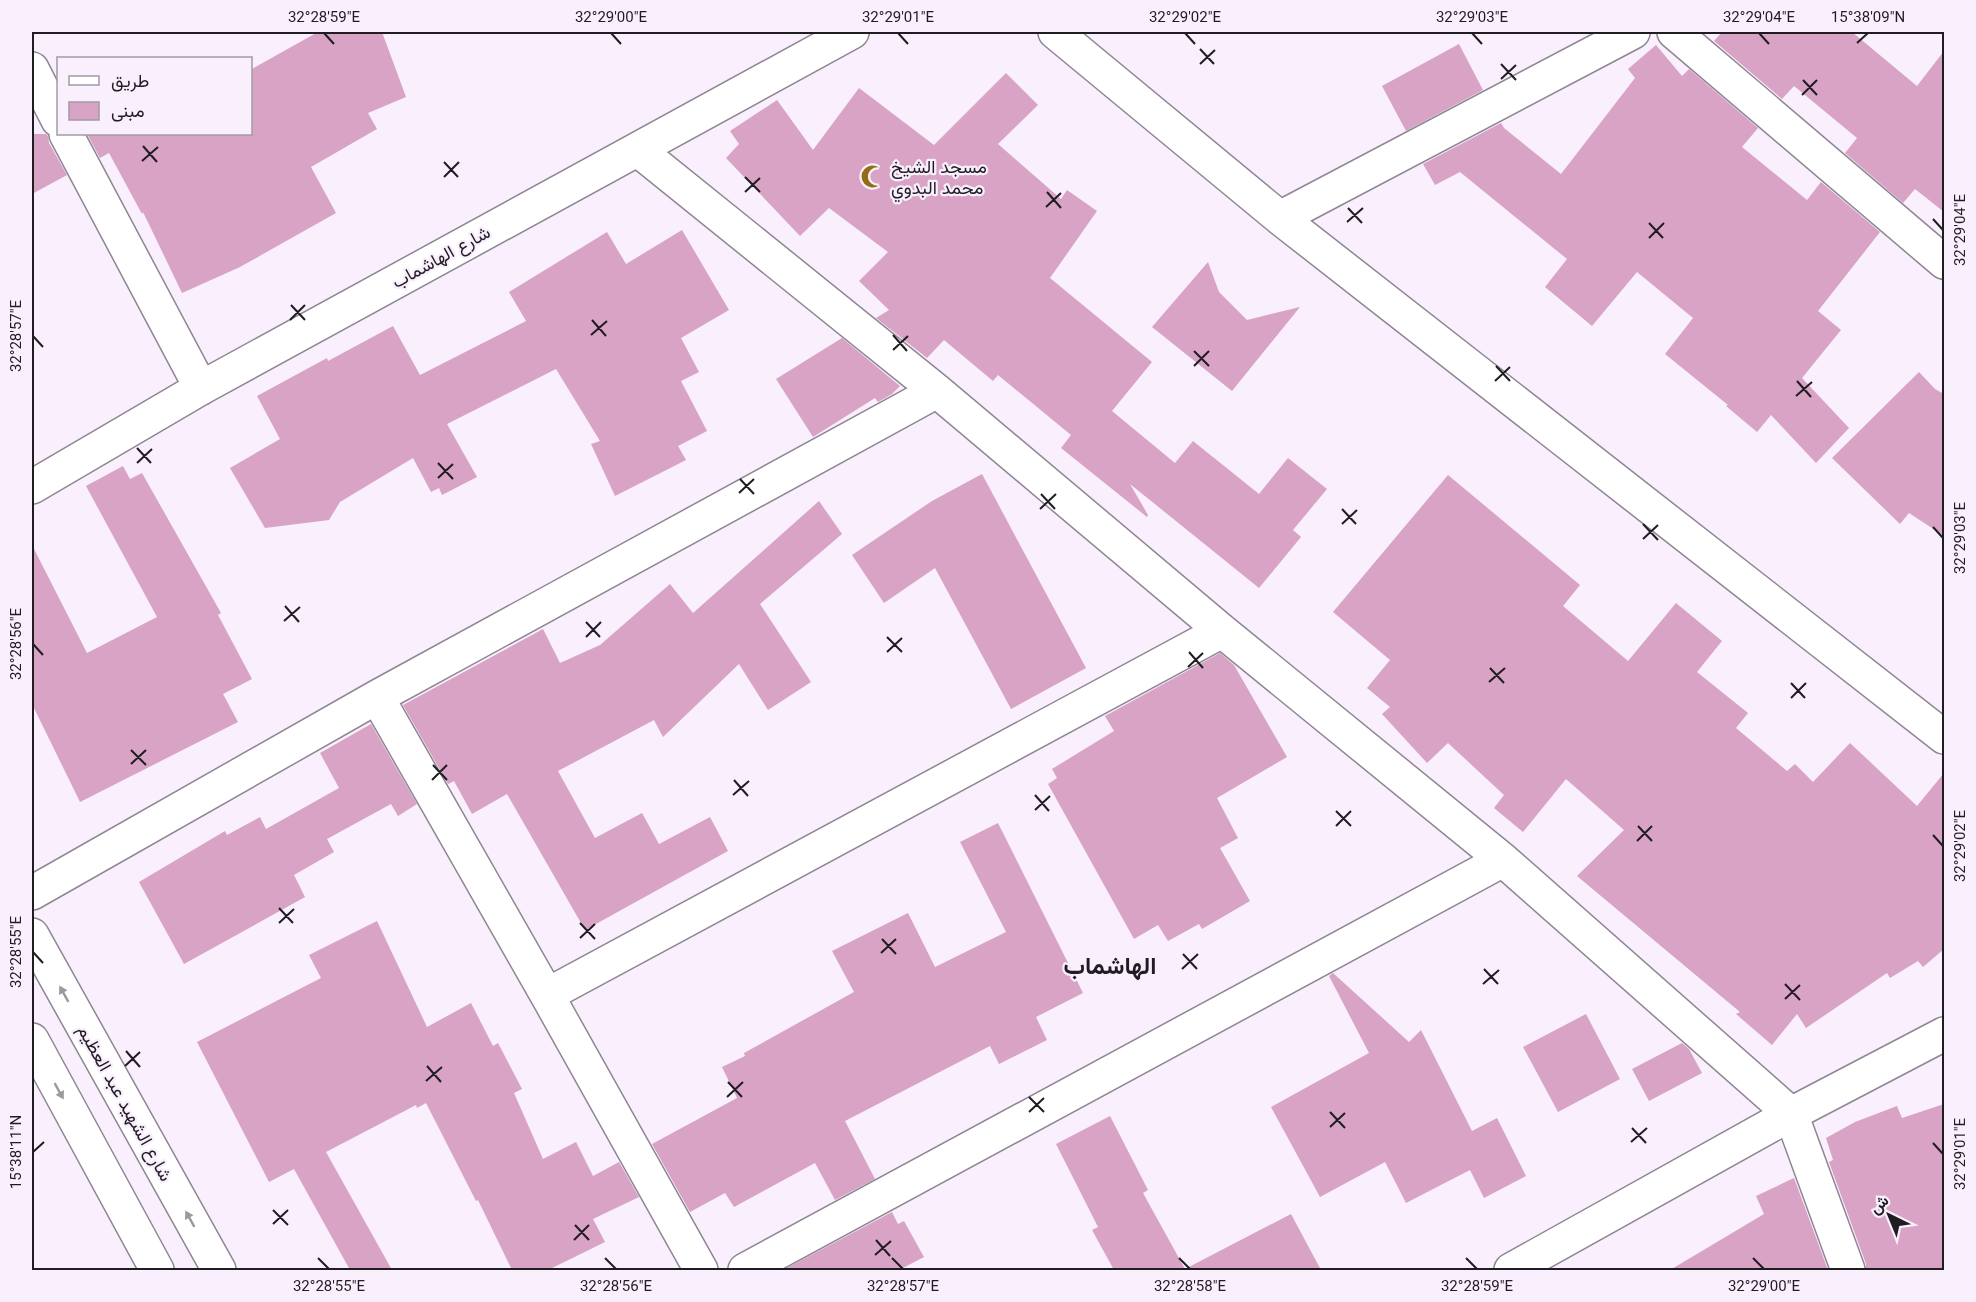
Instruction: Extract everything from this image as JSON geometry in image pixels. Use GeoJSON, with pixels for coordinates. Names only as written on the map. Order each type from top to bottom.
{"type":"FeatureCollection","features":[{"type":"Feature","properties":{"kind":"street","name":"شارع الهاشماب"},"geometry":{"type":"LineString","coordinates":[[32,487],[201,388],[852,32]]}},
{"type":"Feature","properties":{"kind":"street"},"geometry":{"type":"LineString","coordinates":[[1055,32],[1280,218],[1944,737]]}},
{"type":"Feature","properties":{"kind":"street"},"geometry":{"type":"LineString","coordinates":[[1280,218],[1633,32]]}},
{"type":"Feature","properties":{"kind":"street"},"geometry":{"type":"LineString","coordinates":[[1674,32],[1944,262]]}},
{"type":"Feature","properties":{"kind":"street"},"geometry":{"type":"LineString","coordinates":[[32,69],[57,118]]}},
{"type":"Feature","properties":{"kind":"street"},"geometry":{"type":"LineString","coordinates":[[67,135],[201,388]]}},
{"type":"Feature","properties":{"kind":"street"},"geometry":{"type":"LineString","coordinates":[[638,150],[937,391],[1222,631],[1503,860],[1791,1114],[1848,1270]]}},
{"type":"Feature","properties":{"kind":"street"},"geometry":{"type":"LineString","coordinates":[[32,893],[376,697],[937,391]]}},
{"type":"Feature","properties":{"kind":"street"},"geometry":{"type":"LineString","coordinates":[[547,995],[1222,631]]}},
{"type":"Feature","properties":{"kind":"street"},"geometry":{"type":"LineString","coordinates":[[376,697],[701,1270]]}},
{"type":"Feature","properties":{"kind":"street"},"geometry":{"type":"LineString","coordinates":[[745,1270],[1503,860]]}},
{"type":"Feature","properties":{"kind":"street","name":"شارع الشهيد عبد العظيم"},"geometry":{"type":"LineString","coordinates":[[32,935],[219,1270]]}},
{"type":"Feature","properties":{"kind":"street"},"geometry":{"type":"LineString","coordinates":[[1511,1270],[1791,1114],[1944,1034]]}},
{"type":"Feature","properties":{"kind":"street"},"geometry":{"type":"LineString","coordinates":[[32,1040],[157,1270]]}},
{"type":"Feature","properties":{"kind":"building"},"geometry":{"type":"Polygon","coordinates":[[[318,32],[382,32],[406,97],[368,113],[377,129],[311,167],[336,213],[240,267],[182,293],[143,212],[142,214],[109,153],[100,158],[88,135],[252,135],[252,69],[318,32]]]}},
{"type":"Feature","properties":{"kind":"building"},"geometry":{"type":"Polygon","coordinates":[[[1722,32],[1852,32],[1917,86],[1944,51],[1944,212],[1915,189],[1903,203],[1845,153],[1857,138],[1794,86],[1782,99],[1714,41],[1722,32]]]}},
{"type":"Feature","properties":{"kind":"building"},"geometry":{"type":"Polygon","coordinates":[[[1459,44],[1483,90],[1406,131],[1382,86],[1459,44]]]}},
{"type":"Feature","properties":{"kind":"building"},"geometry":{"type":"Polygon","coordinates":[[[1656,45],[1682,76],[1689,69],[1758,128],[1742,147],[1807,200],[1821,182],[1880,232],[1818,311],[1841,330],[1802,378],[1849,428],[1816,463],[1771,415],[1757,432],[1726,406],[1728,405],[1665,354],[1693,318],[1637,272],[1592,326],[1545,287],[1567,259],[1460,172],[1435,185],[1423,164],[1501,123],[1504,128],[1561,174],[1635,78],[1628,69],[1656,45]]]}},
{"type":"Feature","properties":{"kind":"building"},"geometry":{"type":"Polygon","coordinates":[[[1006,73],[1038,105],[998,144],[1061,199],[1067,190],[1097,211],[1050,278],[1152,362],[1112,411],[1175,463],[1193,441],[1259,494],[1288,458],[1327,489],[1293,530],[1301,537],[1259,588],[1130,484],[1148,515],[1147,517],[1061,448],[1071,435],[998,375],[993,381],[944,340],[927,358],[876,318],[889,310],[859,281],[888,252],[829,208],[800,236],[726,158],[739,144],[730,131],[777,100],[813,150],[859,88],[934,145],[1006,73]]]}},
{"type":"Feature","properties":{"kind":"building"},"geometry":{"type":"Polygon","coordinates":[[[32,134],[48,136],[49,143],[67,175],[32,194],[32,134]]]}},
{"type":"Feature","properties":{"kind":"building"},"geometry":{"type":"Polygon","coordinates":[[[682,230],[729,310],[681,338],[699,372],[681,381],[707,431],[678,446],[686,460],[615,496],[591,444],[600,441],[556,369],[447,424],[477,477],[442,495],[439,488],[431,492],[413,458],[340,502],[329,520],[265,528],[230,468],[280,439],[257,396],[393,326],[420,375],[526,321],[509,292],[607,232],[626,264],[682,230]]]}},
{"type":"Feature","properties":{"kind":"building"},"geometry":{"type":"Polygon","coordinates":[[[1208,262],[1219,292],[1247,320],[1300,307],[1232,391],[1152,327],[1208,262]]]}},
{"type":"Feature","properties":{"kind":"building"},"geometry":{"type":"Polygon","coordinates":[[[842,338],[900,386],[892,394],[878,402],[875,398],[813,437],[776,379],[842,338]]]}},
{"type":"Feature","properties":{"kind":"building"},"geometry":{"type":"Polygon","coordinates":[[[1919,372],[1935,389],[1944,394],[1944,536],[1909,513],[1900,524],[1832,458],[1919,372]]]}},
{"type":"Feature","properties":{"kind":"building"},"geometry":{"type":"Polygon","coordinates":[[[123,466],[130,479],[142,473],[221,613],[218,615],[252,679],[223,694],[238,722],[80,802],[32,704],[32,545],[87,653],[157,617],[86,486],[123,466]]]}},
{"type":"Feature","properties":{"kind":"building"},"geometry":{"type":"Polygon","coordinates":[[[982,474],[1086,668],[1011,709],[935,568],[884,603],[852,555],[932,501],[982,474]]]}},
{"type":"Feature","properties":{"kind":"building"},"geometry":{"type":"Polygon","coordinates":[[[1448,475],[1580,585],[1563,606],[1628,661],[1676,603],[1722,641],[1697,672],[1748,713],[1736,728],[1787,771],[1795,764],[1813,782],[1850,743],[1917,806],[1944,773],[1944,949],[1923,967],[1918,961],[1890,978],[1887,973],[1806,1028],[1797,1014],[1772,1045],[1736,1014],[1740,1012],[1577,876],[1624,830],[1566,779],[1523,832],[1494,808],[1504,795],[1448,743],[1427,763],[1382,714],[1390,707],[1367,688],[1390,660],[1333,612],[1448,475]]]}},
{"type":"Feature","properties":{"kind":"building"},"geometry":{"type":"Polygon","coordinates":[[[819,501],[842,534],[760,604],[811,682],[768,710],[739,664],[663,737],[654,720],[558,771],[595,838],[642,813],[659,844],[710,817],[728,851],[585,930],[507,794],[472,814],[454,781],[448,784],[403,705],[543,629],[560,663],[600,645],[670,584],[693,613],[819,501]]]}},
{"type":"Feature","properties":{"kind":"building"},"geometry":{"type":"Polygon","coordinates":[[[1220,653],[1234,665],[1287,757],[1217,798],[1238,838],[1220,848],[1250,901],[1202,929],[1199,924],[1168,941],[1158,925],[1134,939],[1048,784],[1057,778],[1052,769],[1114,731],[1105,716],[1220,653]]]}},
{"type":"Feature","properties":{"kind":"building"},"geometry":{"type":"Polygon","coordinates":[[[371,724],[417,804],[398,816],[391,804],[327,839],[334,852],[294,875],[305,897],[184,964],[139,882],[225,831],[227,835],[260,817],[266,829],[339,788],[320,753],[371,724]]]}},
{"type":"Feature","properties":{"kind":"building"},"geometry":{"type":"Polygon","coordinates":[[[998,823],[1083,993],[1036,1017],[1047,1040],[999,1064],[990,1046],[845,1121],[875,1179],[835,1200],[815,1163],[734,1207],[725,1193],[690,1212],[652,1144],[737,1098],[722,1067],[854,992],[832,951],[908,913],[935,967],[1006,932],[960,842],[998,823]]]}},
{"type":"Feature","properties":{"kind":"building"},"geometry":{"type":"Polygon","coordinates":[[[377,921],[427,1027],[471,1003],[493,1046],[498,1043],[522,1089],[514,1093],[543,1159],[576,1142],[593,1176],[619,1162],[639,1197],[593,1219],[605,1242],[548,1270],[512,1270],[478,1200],[476,1201],[426,1103],[417,1108],[416,1105],[326,1152],[392,1270],[350,1270],[294,1169],[269,1182],[197,1042],[321,978],[309,955],[377,921]]]}},
{"type":"Feature","properties":{"kind":"building"},"geometry":{"type":"Polygon","coordinates":[[[1333,973],[1409,1042],[1421,1030],[1472,1131],[1497,1118],[1526,1176],[1484,1198],[1470,1170],[1406,1203],[1385,1162],[1320,1197],[1271,1107],[1369,1053],[1329,976],[1333,973]]]}},
{"type":"Feature","properties":{"kind":"building"},"geometry":{"type":"Polygon","coordinates":[[[1586,1014],[1620,1079],[1558,1112],[1523,1047],[1586,1014]]]}},
{"type":"Feature","properties":{"kind":"building"},"geometry":{"type":"Polygon","coordinates":[[[1682,1043],[1689,1049],[1702,1073],[1649,1101],[1632,1069],[1682,1043]]]}},
{"type":"Feature","properties":{"kind":"building"},"geometry":{"type":"Polygon","coordinates":[[[1944,1104],[1944,1270],[1866,1270],[1866,1264],[1829,1162],[1833,1160],[1826,1138],[1855,1122],[1897,1106],[1902,1118],[1944,1104]]]}},
{"type":"Feature","properties":{"kind":"building"},"geometry":{"type":"Polygon","coordinates":[[[1110,1116],[1148,1190],[1143,1193],[1185,1269],[1291,1214],[1321,1270],[1114,1270],[1092,1230],[1098,1227],[1056,1144],[1110,1116]]]}},
{"type":"Feature","properties":{"kind":"building"},"geometry":{"type":"Polygon","coordinates":[[[1794,1178],[1828,1270],[1670,1270],[1764,1214],[1756,1196],[1794,1178]]]}},
{"type":"Feature","properties":{"kind":"building"},"geometry":{"type":"Polygon","coordinates":[[[892,1212],[898,1224],[904,1221],[924,1257],[899,1270],[783,1270],[892,1212]]]}},
{"type":"Feature","properties":{"kind":"place","name":"مسجد الشيخ محمد البدوي"},"geometry":{"type":"Point","coordinates":[873,177]}},
{"type":"Feature","properties":{"kind":"district","name":"الهاشماب"},"geometry":{"type":"Point","coordinates":[1110,966]}}]}
